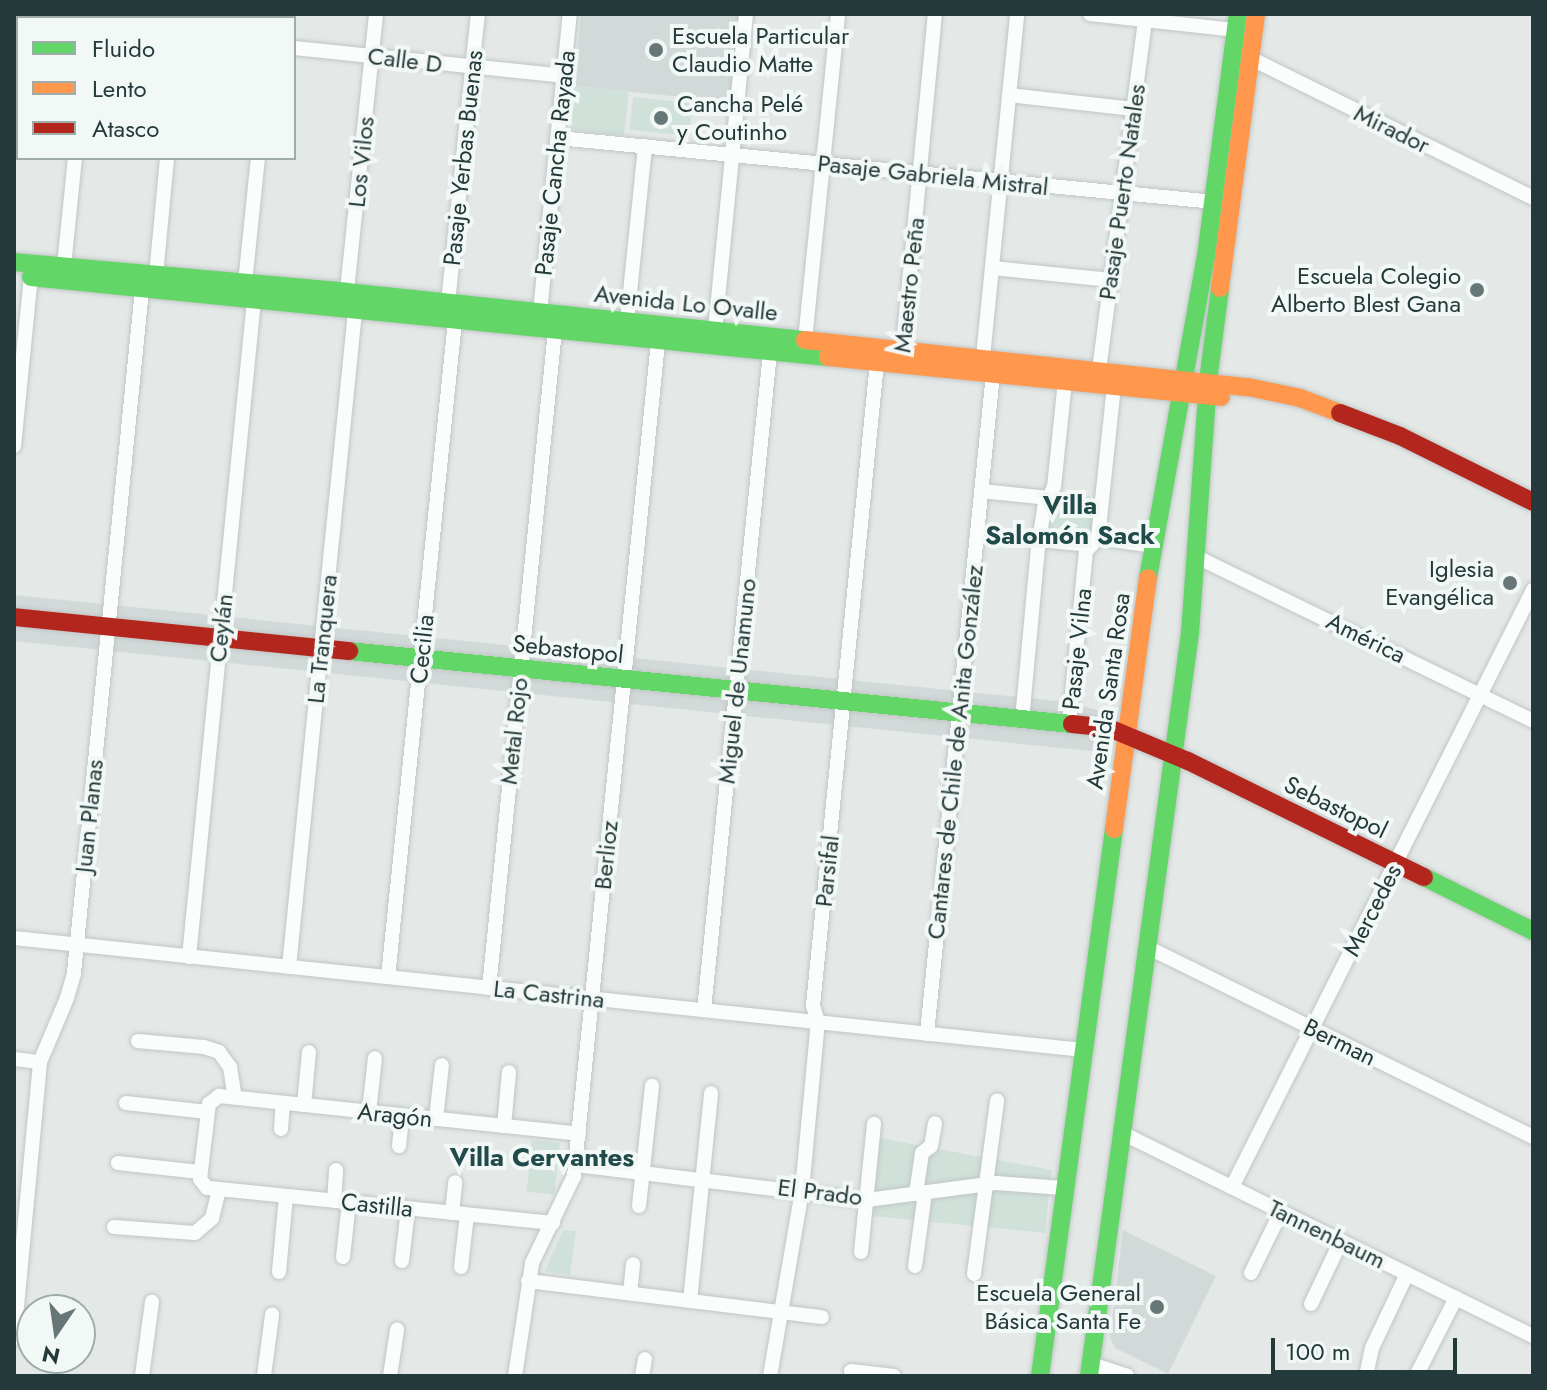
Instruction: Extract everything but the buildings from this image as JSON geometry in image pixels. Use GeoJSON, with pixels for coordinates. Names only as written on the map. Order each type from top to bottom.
{"type":"FeatureCollection","features":[{"type":"Feature","properties":{"kind":"main road"},"geometry":{"type":"LineString","coordinates":[[1090,1370],[1175,750],[1197,557],[1208,388],[1256,14]]}},
{"type":"Feature","properties":{"kind":"main road","name":"Avenida Santa Rosa"},"geometry":{"type":"LineString","coordinates":[[1040,1376],[1123,731],[1214,202],[1237,22]]}},
{"type":"Feature","properties":{"kind":"main road","name":"Avenida Lo Ovalle"},"geometry":{"type":"LineString","coordinates":[[14,262],[245,283],[349,304]]}},
{"type":"Feature","properties":{"kind":"main road","name":"Avenida Lo Ovalle"},"geometry":{"type":"LineString","coordinates":[[23,276],[254,300],[452,312],[540,312],[627,321],[659,333],[770,352],[877,363],[902,357],[983,357],[1099,370],[1183,386]]}},
{"type":"Feature","properties":{"kind":"main road","name":"Avenida Lo Ovalle"},"geometry":{"type":"LineString","coordinates":[[452,312],[555,330],[659,333],[715,330],[805,340],[993,374],[1114,386],[1208,388],[1348,416],[1422,446],[1533,502]]}},
{"type":"Feature","properties":{"kind":"main road","name":"Sebastopol"},"geometry":{"type":"LineString","coordinates":[[14,617],[1123,731],[1175,750],[1398,857],[1533,917]]}},
{"type":"Feature","properties":{"kind":"main road","name":"Sebastopol"},"geometry":{"type":"LineString","coordinates":[[1398,857],[1533,931]]}},
{"type":"Feature","properties":{"kind":"street","name":"Los Vilos"},"geometry":{"type":"LineString","coordinates":[[349,304],[376,14]]}},
{"type":"Feature","properties":{"kind":"street","name":"Pasaje Yerbas Buenas"},"geometry":{"type":"LineString","coordinates":[[452,312],[478,14]]}},
{"type":"Feature","properties":{"kind":"street","name":"Pasaje Cancha Rayada"},"geometry":{"type":"LineString","coordinates":[[540,312],[570,14]]}},
{"type":"Feature","properties":{"kind":"street"},"geometry":{"type":"LineString","coordinates":[[715,330],[746,14]]}},
{"type":"Feature","properties":{"kind":"street"},"geometry":{"type":"LineString","coordinates":[[805,340],[838,14]]}},
{"type":"Feature","properties":{"kind":"street","name":"Maestro Peña"},"geometry":{"type":"LineString","coordinates":[[902,357],[935,14]]}},
{"type":"Feature","properties":{"kind":"street"},"geometry":{"type":"LineString","coordinates":[[983,357],[1017,14]]}},
{"type":"Feature","properties":{"kind":"street"},"geometry":{"type":"LineString","coordinates":[[1090,14],[1237,22]]}},
{"type":"Feature","properties":{"kind":"street","name":"Pasaje Puerto Natales"},"geometry":{"type":"LineString","coordinates":[[1099,370],[1146,17]]}},
{"type":"Feature","properties":{"kind":"street","name":"Calle D"},"geometry":{"type":"LineString","coordinates":[[296,48],[564,76]]}},
{"type":"Feature","properties":{"kind":"street","name":"Mirador"},"geometry":{"type":"LineString","coordinates":[[1250,58],[1533,198]]}},
{"type":"Feature","properties":{"kind":"street"},"geometry":{"type":"LineString","coordinates":[[1009,95],[1133,109]]}},
{"type":"Feature","properties":{"kind":"street","name":"Pasaje Gabriela Mistral"},"geometry":{"type":"LineString","coordinates":[[558,138],[1214,202]]}},
{"type":"Feature","properties":{"kind":"street"},"geometry":{"type":"LineString","coordinates":[[627,321],[645,146]]}},
{"type":"Feature","properties":{"kind":"street"},"geometry":{"type":"LineString","coordinates":[[64,266],[75,160]]}},
{"type":"Feature","properties":{"kind":"street"},"geometry":{"type":"LineString","coordinates":[[156,275],[167,160]]}},
{"type":"Feature","properties":{"kind":"street"},"geometry":{"type":"LineString","coordinates":[[245,283],[258,160]]}},
{"type":"Feature","properties":{"kind":"street"},"geometry":{"type":"LineString","coordinates":[[992,268],[1111,280]]}},
{"type":"Feature","properties":{"kind":"street"},"geometry":{"type":"LineString","coordinates":[[14,446],[23,276]]}},
{"type":"Feature","properties":{"kind":"street","name":"Juan Planas"},"geometry":{"type":"LineString","coordinates":[[14,1338],[21,1185],[40,1062],[71,989],[142,289]]}},
{"type":"Feature","properties":{"kind":"street","name":"Ceylán"},"geometry":{"type":"LineString","coordinates":[[189,957],[254,300]]}},
{"type":"Feature","properties":{"kind":"street","name":"La Tranquera"},"geometry":{"type":"LineString","coordinates":[[289,967],[321,648],[349,304]]}},
{"type":"Feature","properties":{"kind":"street","name":"Cecilia"},"geometry":{"type":"LineString","coordinates":[[388,977],[452,312]]}},
{"type":"Feature","properties":{"kind":"street","name":"Metal Rojo"},"geometry":{"type":"LineString","coordinates":[[489,988],[555,330]]}},
{"type":"Feature","properties":{"kind":"street","name":"Berlioz"},"geometry":{"type":"LineString","coordinates":[[515,1376],[528,1281],[535,1255],[571,1189],[576,1165],[659,333]]}},
{"type":"Feature","properties":{"kind":"street","name":"Miguel de Unamuno"},"geometry":{"type":"LineString","coordinates":[[704,1010],[770,352]]}},
{"type":"Feature","properties":{"kind":"street","name":"Parsifal"},"geometry":{"type":"LineString","coordinates":[[770,1376],[802,1190],[818,1022],[813,1006],[877,363]]}},
{"type":"Feature","properties":{"kind":"street","name":"Cantares de Chile de Anita González"},"geometry":{"type":"LineString","coordinates":[[927,1034],[993,374]]}},
{"type":"Feature","properties":{"kind":"street"},"geometry":{"type":"LineString","coordinates":[[1022,720],[1044,508],[1054,487],[1065,381]]}},
{"type":"Feature","properties":{"kind":"street","name":"Pasaje Vilna"},"geometry":{"type":"LineString","coordinates":[[1069,724],[1086,551],[1095,542],[1114,386]]}},
{"type":"Feature","properties":{"kind":"street"},"geometry":{"type":"LineString","coordinates":[[981,491],[1049,498]]}},
{"type":"Feature","properties":{"kind":"street"},"geometry":{"type":"LineString","coordinates":[[1040,540],[1154,546]]}},
{"type":"Feature","properties":{"kind":"street","name":"América"},"geometry":{"type":"LineString","coordinates":[[1197,557],[1533,721]]}},
{"type":"Feature","properties":{"kind":"street","name":"Mercedes"},"geometry":{"type":"LineString","coordinates":[[1232,1187],[1533,590]]}},
{"type":"Feature","properties":{"kind":"street","name":"La Castrina"},"geometry":{"type":"LineString","coordinates":[[14,938],[1083,1050]]}},
{"type":"Feature","properties":{"kind":"street","name":"Berman"},"geometry":{"type":"LineString","coordinates":[[1147,947],[1533,1137]]}},
{"type":"Feature","properties":{"kind":"street"},"geometry":{"type":"LineString","coordinates":[[138,1041],[204,1047],[219,1052],[230,1067],[235,1097]]}},
{"type":"Feature","properties":{"kind":"street"},"geometry":{"type":"LineString","coordinates":[[304,1105],[309,1052]]}},
{"type":"Feature","properties":{"kind":"street"},"geometry":{"type":"LineString","coordinates":[[369,1112],[375,1058]]}},
{"type":"Feature","properties":{"kind":"street"},"geometry":{"type":"LineString","coordinates":[[14,1059],[40,1062]]}},
{"type":"Feature","properties":{"kind":"street"},"geometry":{"type":"LineString","coordinates":[[436,1119],[442,1065]]}},
{"type":"Feature","properties":{"kind":"street"},"geometry":{"type":"LineString","coordinates":[[504,1126],[509,1072]]}},
{"type":"Feature","properties":{"kind":"street"},"geometry":{"type":"LineString","coordinates":[[639,1206],[652,1086]]}},
{"type":"Feature","properties":{"kind":"street"},"geometry":{"type":"LineString","coordinates":[[690,1301],[711,1093]]}},
{"type":"Feature","properties":{"kind":"street","name":"Aragón"},"geometry":{"type":"LineString","coordinates":[[126,1103],[210,1105],[235,1097],[579,1134]]}},
{"type":"Feature","properties":{"kind":"street"},"geometry":{"type":"LineString","coordinates":[[974,1274],[997,1101]]}},
{"type":"Feature","properties":{"kind":"street"},"geometry":{"type":"LineString","coordinates":[[281,1129],[283,1103]]}},
{"type":"Feature","properties":{"kind":"street"},"geometry":{"type":"LineString","coordinates":[[201,1178],[210,1105]]}},
{"type":"Feature","properties":{"kind":"street"},"geometry":{"type":"LineString","coordinates":[[399,1146],[402,1115]]}},
{"type":"Feature","properties":{"kind":"street"},"geometry":{"type":"LineString","coordinates":[[915,1266],[922,1153],[931,1146],[935,1123]]}},
{"type":"Feature","properties":{"kind":"street"},"geometry":{"type":"LineString","coordinates":[[861,1252],[874,1124]]}},
{"type":"Feature","properties":{"kind":"street","name":"Tannenbaum"},"geometry":{"type":"LineString","coordinates":[[1122,1133],[1533,1336]]}},
{"type":"Feature","properties":{"kind":"street","name":"Castilla"},"geometry":{"type":"LineString","coordinates":[[118,1163],[201,1178],[219,1190],[553,1223]]}},
{"type":"Feature","properties":{"kind":"street","name":"El Prado"},"geometry":{"type":"LineString","coordinates":[[576,1165],[867,1200],[986,1183],[1063,1188]]}},
{"type":"Feature","properties":{"kind":"street"},"geometry":{"type":"LineString","coordinates":[[336,1170],[341,1202],[343,1257]]}},
{"type":"Feature","properties":{"kind":"street"},"geometry":{"type":"LineString","coordinates":[[455,1182],[461,1267]]}},
{"type":"Feature","properties":{"kind":"street"},"geometry":{"type":"LineString","coordinates":[[114,1227],[195,1233],[212,1218],[219,1190]]}},
{"type":"Feature","properties":{"kind":"street"},"geometry":{"type":"LineString","coordinates":[[279,1272],[286,1196]]}},
{"type":"Feature","properties":{"kind":"street"},"geometry":{"type":"LineString","coordinates":[[402,1261],[408,1209]]}},
{"type":"Feature","properties":{"kind":"street"},"geometry":{"type":"LineString","coordinates":[[1251,1273],[1281,1212]]}},
{"type":"Feature","properties":{"kind":"street"},"geometry":{"type":"LineString","coordinates":[[1311,1304],[1341,1241]]}},
{"type":"Feature","properties":{"kind":"street"},"geometry":{"type":"LineString","coordinates":[[630,1293],[633,1264]]}},
{"type":"Feature","properties":{"kind":"street"},"geometry":{"type":"LineString","coordinates":[[1366,1376],[1372,1348],[1407,1274]]}},
{"type":"Feature","properties":{"kind":"street"},"geometry":{"type":"LineString","coordinates":[[528,1281],[822,1317]]}},
{"type":"Feature","properties":{"kind":"street"},"geometry":{"type":"LineString","coordinates":[[1416,1376],[1456,1298]]}},
{"type":"Feature","properties":{"kind":"street"},"geometry":{"type":"LineString","coordinates":[[142,1376],[152,1302]]}},
{"type":"Feature","properties":{"kind":"street"},"geometry":{"type":"LineString","coordinates":[[264,1376],[272,1315]]}},
{"type":"Feature","properties":{"kind":"street"},"geometry":{"type":"LineString","coordinates":[[390,1376],[397,1330]]}},
{"type":"Feature","properties":{"kind":"street"},"geometry":{"type":"LineString","coordinates":[[642,1376],[645,1359]]}},
{"type":"Feature","properties":{"kind":"street"},"geometry":{"type":"LineString","coordinates":[[1090,1370],[1127,1376]]}},
{"type":"Feature","properties":{"kind":"street"},"geometry":{"type":"LineString","coordinates":[[851,1371],[892,1376]]}},
{"type":"Feature","properties":{"kind":"shaded area","name":"Escuela Particular Claudio Matte"},"geometry":{"type":"Polygon","coordinates":[[[581,14],[739,14],[730,102],[574,86],[581,14]]]}},
{"type":"Feature","properties":{"kind":"shaded area"},"geometry":{"type":"Polygon","coordinates":[[[574,86],[629,92],[624,136],[569,130],[574,86]]]}},
{"type":"Feature","properties":{"kind":"shaded area","name":"Cancha Pelé y Coutinho"},"geometry":{"type":"Polygon","coordinates":[[[633,97],[693,103],[689,136],[630,130],[633,97]]]}},
{"type":"Feature","properties":{"kind":"shaded area"},"geometry":{"type":"Polygon","coordinates":[[[1059,492],[1099,498],[1091,537],[1082,544],[1045,538],[1050,507],[1059,492]]]}},
{"type":"Feature","properties":{"kind":"shaded area"},"geometry":{"type":"Polygon","coordinates":[[[14,595],[1067,702],[1115,715],[1110,753],[14,641],[14,595]]]}},
{"type":"Feature","properties":{"kind":"shaded area"},"geometry":{"type":"Polygon","coordinates":[[[880,1138],[1052,1170],[1051,1183],[874,1194],[880,1138]]]}},
{"type":"Feature","properties":{"kind":"shaded area"},"geometry":{"type":"Polygon","coordinates":[[[532,1140],[560,1143],[554,1195],[527,1192],[532,1140]]]}},
{"type":"Feature","properties":{"kind":"shaded area"},"geometry":{"type":"Polygon","coordinates":[[[995,1188],[1049,1193],[1045,1233],[871,1216],[873,1204],[995,1188]]]}},
{"type":"Feature","properties":{"kind":"shaded area"},"geometry":{"type":"Polygon","coordinates":[[[563,1230],[576,1231],[570,1275],[545,1271],[563,1230]]]}},
{"type":"Feature","properties":{"kind":"shaded area","name":"Escuela General Básica Santa Fe"},"geometry":{"type":"Polygon","coordinates":[[[1123,1230],[1216,1276],[1168,1374],[1115,1348],[1110,1338],[1123,1230]]]}},
{"type":"Feature","properties":{"kind":"traffic: fast"},"geometry":{"type":"LineString","coordinates":[[1148,578],[1206,256],[1238,14]]}},
{"type":"Feature","properties":{"kind":"traffic: fast"},"geometry":{"type":"LineString","coordinates":[[14,262],[347,292],[805,340]]}},
{"type":"Feature","properties":{"kind":"traffic: fast"},"geometry":{"type":"LineString","coordinates":[[31,277],[828,357]]}},
{"type":"Feature","properties":{"kind":"traffic: fast"},"geometry":{"type":"LineString","coordinates":[[1089,1376],[1190,633],[1208,381],[1220,288]]}},
{"type":"Feature","properties":{"kind":"traffic: fast"},"geometry":{"type":"LineString","coordinates":[[349,651],[1072,724]]}},
{"type":"Feature","properties":{"kind":"traffic: fast"},"geometry":{"type":"LineString","coordinates":[[1040,1376],[1114,829]]}},
{"type":"Feature","properties":{"kind":"traffic: fast"},"geometry":{"type":"LineString","coordinates":[[1424,877],[1533,931]]}},
{"type":"Feature","properties":{"kind":"traffic: slow"},"geometry":{"type":"LineString","coordinates":[[1220,288],[1256,14]]}},
{"type":"Feature","properties":{"kind":"traffic: slow"},"geometry":{"type":"LineString","coordinates":[[805,340],[1248,387],[1300,398],[1340,413]]}},
{"type":"Feature","properties":{"kind":"traffic: slow"},"geometry":{"type":"LineString","coordinates":[[828,357],[1221,397]]}},
{"type":"Feature","properties":{"kind":"traffic: slow"},"geometry":{"type":"LineString","coordinates":[[1114,829],[1148,578]]}},
{"type":"Feature","properties":{"kind":"traffic: jam"},"geometry":{"type":"LineString","coordinates":[[1340,413],[1400,436],[1533,502]]}},
{"type":"Feature","properties":{"kind":"traffic: jam"},"geometry":{"type":"LineString","coordinates":[[14,617],[349,651]]}},
{"type":"Feature","properties":{"kind":"traffic: jam"},"geometry":{"type":"LineString","coordinates":[[1072,724],[1109,728],[1188,761],[1424,877]]}},
{"type":"Feature","properties":{"kind":"place","name":"Escuela Particular Claudio Matte"},"geometry":{"type":"Point","coordinates":[656,50]}},
{"type":"Feature","properties":{"kind":"place","name":"Cancha Pelé y Coutinho"},"geometry":{"type":"Point","coordinates":[661,118]}},
{"type":"Feature","properties":{"kind":"place","name":"Escuela Colegio Alberto Blest Gana"},"geometry":{"type":"Point","coordinates":[1477,290]}},
{"type":"Feature","properties":{"kind":"place","name":"Iglesia Evangélica"},"geometry":{"type":"Point","coordinates":[1510,583]}},
{"type":"Feature","properties":{"kind":"place","name":"Escuela General Básica Santa Fe"},"geometry":{"type":"Point","coordinates":[1157,1307]}},
{"type":"Feature","properties":{"kind":"district","name":"Villa Salomón Sack"},"geometry":{"type":"Point","coordinates":[1070,521]}},
{"type":"Feature","properties":{"kind":"district","name":"Villa Cervantes"},"geometry":{"type":"Point","coordinates":[542,1158]}}]}
